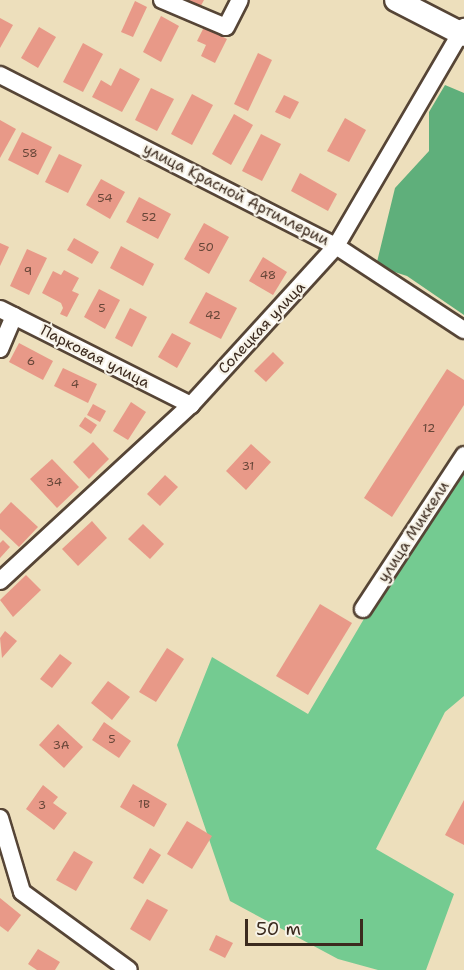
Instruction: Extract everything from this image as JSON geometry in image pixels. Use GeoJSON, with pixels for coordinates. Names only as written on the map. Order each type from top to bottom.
{"type":"FeatureCollection","features":[{"type":"Feature","properties":{"kind":"main road"},"geometry":{"type":"LineString","coordinates":[[396,0],[463,32]]}},
{"type":"Feature","properties":{"kind":"street"},"geometry":{"type":"LineString","coordinates":[[162,0],[226,27],[240,0]]}},
{"type":"Feature","properties":{"kind":"street","name":"Солецкая улица"},"geometry":{"type":"LineString","coordinates":[[0,581],[191,405],[336,246],[463,32]]}},
{"type":"Feature","properties":{"kind":"street","name":"улица Красной Артиллерии"},"geometry":{"type":"LineString","coordinates":[[0,75],[336,246],[464,330]]}},
{"type":"Feature","properties":{"kind":"street"},"geometry":{"type":"LineString","coordinates":[[0,349],[7,313]]}},
{"type":"Feature","properties":{"kind":"street","name":"Парковая улица"},"geometry":{"type":"LineString","coordinates":[[7,313],[191,405]]}},
{"type":"Feature","properties":{"kind":"street","name":"улица Миккели"},"geometry":{"type":"LineString","coordinates":[[363,609],[464,455]]}},
{"type":"Feature","properties":{"kind":"street"},"geometry":{"type":"LineString","coordinates":[[0,818],[22,892],[129,970]]}},
{"type":"Feature","properties":{"kind":"green space"},"geometry":{"type":"Polygon","coordinates":[[[445,85],[464,93],[464,315],[407,276],[376,266],[395,188],[429,151],[429,112],[445,85]]]}},
{"type":"Feature","properties":{"kind":"green space"},"geometry":{"type":"Polygon","coordinates":[[[464,466],[464,696],[445,712],[376,849],[454,894],[426,970],[378,970],[338,959],[230,901],[177,745],[212,657],[308,714],[368,612],[464,466]]]}},
{"type":"Feature","properties":{"kind":"building"},"geometry":{"type":"Polygon","coordinates":[[[172,0],[204,0],[197,13],[172,0]]]}},
{"type":"Feature","properties":{"kind":"building"},"geometry":{"type":"Polygon","coordinates":[[[135,1],[147,7],[133,37],[121,32],[135,1]]]}},
{"type":"Feature","properties":{"kind":"building"},"geometry":{"type":"Polygon","coordinates":[[[161,16],[179,26],[161,62],[143,52],[161,16]]]}},
{"type":"Feature","properties":{"kind":"building"},"geometry":{"type":"Polygon","coordinates":[[[0,18],[13,25],[0,48],[0,18]]]}},
{"type":"Feature","properties":{"kind":"building"},"geometry":{"type":"Polygon","coordinates":[[[39,27],[56,37],[38,68],[21,58],[39,27]]]}},
{"type":"Feature","properties":{"kind":"building"},"geometry":{"type":"Polygon","coordinates":[[[204,27],[227,39],[215,63],[201,56],[206,45],[197,41],[204,27]]]}},
{"type":"Feature","properties":{"kind":"building"},"geometry":{"type":"Polygon","coordinates":[[[83,43],[103,54],[83,92],[63,82],[83,43]]]}},
{"type":"Feature","properties":{"kind":"building"},"geometry":{"type":"Polygon","coordinates":[[[258,53],[272,60],[248,111],[234,104],[258,53]]]}},
{"type":"Feature","properties":{"kind":"building"},"geometry":{"type":"Polygon","coordinates":[[[120,68],[140,79],[122,112],[92,97],[101,80],[111,86],[120,68]]]}},
{"type":"Feature","properties":{"kind":"building"},"geometry":{"type":"Polygon","coordinates":[[[151,88],[174,99],[157,131],[135,120],[151,88]]]}},
{"type":"Feature","properties":{"kind":"building"},"geometry":{"type":"Polygon","coordinates":[[[192,94],[213,105],[192,145],[171,134],[192,94]]]}},
{"type":"Feature","properties":{"kind":"building"},"geometry":{"type":"Polygon","coordinates":[[[284,95],[299,102],[290,119],[275,112],[284,95]]]}},
{"type":"Feature","properties":{"kind":"building"},"geometry":{"type":"Polygon","coordinates":[[[234,114],[253,125],[231,165],[212,154],[234,114]]]}},
{"type":"Feature","properties":{"kind":"building"},"geometry":{"type":"Polygon","coordinates":[[[345,118],[366,130],[349,162],[327,151],[345,118]]]}},
{"type":"Feature","properties":{"kind":"building"},"geometry":{"type":"Polygon","coordinates":[[[0,120],[16,129],[0,158],[0,120]]]}},
{"type":"Feature","properties":{"kind":"building"},"geometry":{"type":"Polygon","coordinates":[[[22,132],[52,147],[38,175],[8,160],[22,132]]]}},
{"type":"Feature","properties":{"kind":"building"},"geometry":{"type":"Polygon","coordinates":[[[261,134],[281,144],[262,181],[242,171],[261,134]]]}},
{"type":"Feature","properties":{"kind":"building"},"geometry":{"type":"Polygon","coordinates":[[[59,154],[82,165],[68,193],[45,182],[59,154]]]}},
{"type":"Feature","properties":{"kind":"building"},"geometry":{"type":"Polygon","coordinates":[[[300,173],[337,194],[328,211],[291,191],[300,173]]]}},
{"type":"Feature","properties":{"kind":"building"},"geometry":{"type":"Polygon","coordinates":[[[101,179],[125,192],[110,219],[86,205],[101,179]]]}},
{"type":"Feature","properties":{"kind":"building"},"geometry":{"type":"Polygon","coordinates":[[[139,197],[171,214],[158,239],[126,222],[139,197]]]}},
{"type":"Feature","properties":{"kind":"building"},"geometry":{"type":"Polygon","coordinates":[[[204,223],[229,237],[209,274],[184,259],[204,223]]]}},
{"type":"Feature","properties":{"kind":"building"},"geometry":{"type":"Polygon","coordinates":[[[74,238],[99,252],[92,264],[67,250],[74,238]]]}},
{"type":"Feature","properties":{"kind":"building"},"geometry":{"type":"Polygon","coordinates":[[[0,243],[9,247],[0,266],[0,243]]]}},
{"type":"Feature","properties":{"kind":"building"},"geometry":{"type":"Polygon","coordinates":[[[121,246],[154,264],[143,286],[110,268],[121,246]]]}},
{"type":"Feature","properties":{"kind":"building"},"geometry":{"type":"Polygon","coordinates":[[[27,249],[47,258],[29,295],[10,286],[27,249]]]}},
{"type":"Feature","properties":{"kind":"building"},"geometry":{"type":"Polygon","coordinates":[[[263,257],[287,272],[273,295],[249,281],[263,257]]]}},
{"type":"Feature","properties":{"kind":"building"},"geometry":{"type":"Polygon","coordinates":[[[64,270],[79,278],[72,291],[79,294],[67,317],[60,314],[63,308],[61,303],[42,293],[53,271],[61,275],[64,270]]]}},
{"type":"Feature","properties":{"kind":"building"},"geometry":{"type":"Polygon","coordinates":[[[99,289],[120,300],[105,329],[84,317],[99,289]]]}},
{"type":"Feature","properties":{"kind":"building"},"geometry":{"type":"Polygon","coordinates":[[[206,292],[237,308],[221,339],[189,323],[206,292]]]}},
{"type":"Feature","properties":{"kind":"building"},"geometry":{"type":"Polygon","coordinates":[[[130,308],[147,317],[132,347],[115,338],[130,308]]]}},
{"type":"Feature","properties":{"kind":"building"},"geometry":{"type":"Polygon","coordinates":[[[172,333],[191,343],[177,368],[158,357],[172,333]]]}},
{"type":"Feature","properties":{"kind":"building"},"geometry":{"type":"Polygon","coordinates":[[[19,343],[53,361],[43,380],[9,362],[19,343]]]}},
{"type":"Feature","properties":{"kind":"building"},"geometry":{"type":"Polygon","coordinates":[[[273,352],[284,363],[266,382],[254,371],[273,352]]]}},
{"type":"Feature","properties":{"kind":"building"},"geometry":{"type":"Polygon","coordinates":[[[63,368],[97,384],[88,403],[54,386],[63,368]]]}},
{"type":"Feature","properties":{"kind":"building"},"geometry":{"type":"Polygon","coordinates":[[[447,369],[464,380],[464,405],[392,517],[364,498],[447,369]]]}},
{"type":"Feature","properties":{"kind":"building"},"geometry":{"type":"Polygon","coordinates":[[[131,402],[146,412],[128,440],[113,431],[131,402]]]}},
{"type":"Feature","properties":{"kind":"building"},"geometry":{"type":"Polygon","coordinates":[[[93,404],[106,411],[100,422],[87,415],[93,404]]]}},
{"type":"Feature","properties":{"kind":"building"},"geometry":{"type":"Polygon","coordinates":[[[85,417],[97,425],[91,434],[79,426],[85,417]]]}},
{"type":"Feature","properties":{"kind":"building"},"geometry":{"type":"Polygon","coordinates":[[[93,442],[109,459],[89,479],[73,462],[93,442]]]}},
{"type":"Feature","properties":{"kind":"building"},"geometry":{"type":"Polygon","coordinates":[[[251,444],[271,462],[246,490],[226,471],[251,444]]]}},
{"type":"Feature","properties":{"kind":"building"},"geometry":{"type":"Polygon","coordinates":[[[52,459],[79,487],[57,508],[30,479],[52,459]]]}},
{"type":"Feature","properties":{"kind":"building"},"geometry":{"type":"Polygon","coordinates":[[[165,475],[178,487],[160,506],[147,494],[165,475]]]}},
{"type":"Feature","properties":{"kind":"building"},"geometry":{"type":"Polygon","coordinates":[[[11,502],[38,527],[19,547],[0,529],[0,514],[11,502]]]}},
{"type":"Feature","properties":{"kind":"building"},"geometry":{"type":"Polygon","coordinates":[[[92,521],[107,538],[78,566],[62,549],[92,521]]]}},
{"type":"Feature","properties":{"kind":"building"},"geometry":{"type":"Polygon","coordinates":[[[143,524],[164,544],[150,559],[128,539],[143,524]]]}},
{"type":"Feature","properties":{"kind":"building"},"geometry":{"type":"Polygon","coordinates":[[[3,540],[10,547],[0,558],[0,543],[3,540]]]}},
{"type":"Feature","properties":{"kind":"building"},"geometry":{"type":"Polygon","coordinates":[[[26,575],[41,590],[13,617],[0,600],[26,575]]]}},
{"type":"Feature","properties":{"kind":"building"},"geometry":{"type":"Polygon","coordinates":[[[320,604],[352,623],[308,695],[276,676],[320,604]]]}},
{"type":"Feature","properties":{"kind":"building"},"geometry":{"type":"Polygon","coordinates":[[[5,631],[17,641],[2,658],[0,638],[5,631]]]}},
{"type":"Feature","properties":{"kind":"building"},"geometry":{"type":"Polygon","coordinates":[[[167,648],[184,659],[156,702],[139,692],[167,648]]]}},
{"type":"Feature","properties":{"kind":"building"},"geometry":{"type":"Polygon","coordinates":[[[60,654],[72,663],[52,688],[40,679],[60,654]]]}},
{"type":"Feature","properties":{"kind":"building"},"geometry":{"type":"Polygon","coordinates":[[[108,681],[130,697],[112,720],[91,703],[108,681]]]}},
{"type":"Feature","properties":{"kind":"building"},"geometry":{"type":"Polygon","coordinates":[[[104,722],[131,741],[119,758],[92,740],[104,722]]]}},
{"type":"Feature","properties":{"kind":"building"},"geometry":{"type":"Polygon","coordinates":[[[58,724],[83,747],[64,768],[39,745],[58,724]]]}},
{"type":"Feature","properties":{"kind":"building"},"geometry":{"type":"Polygon","coordinates":[[[133,784],[167,804],[154,827],[120,807],[133,784]]]}},
{"type":"Feature","properties":{"kind":"building"},"geometry":{"type":"Polygon","coordinates":[[[43,785],[58,797],[53,803],[67,813],[54,830],[26,809],[43,785]]]}},
{"type":"Feature","properties":{"kind":"building"},"geometry":{"type":"Polygon","coordinates":[[[464,800],[464,845],[445,835],[464,800]]]}},
{"type":"Feature","properties":{"kind":"building"},"geometry":{"type":"Polygon","coordinates":[[[187,821],[212,836],[192,869],[167,854],[187,821]]]}},
{"type":"Feature","properties":{"kind":"building"},"geometry":{"type":"Polygon","coordinates":[[[150,848],[161,855],[143,884],[133,878],[150,848]]]}},
{"type":"Feature","properties":{"kind":"building"},"geometry":{"type":"Polygon","coordinates":[[[74,851],[93,862],[76,891],[56,880],[74,851]]]}},
{"type":"Feature","properties":{"kind":"building"},"geometry":{"type":"Polygon","coordinates":[[[0,898],[21,915],[8,932],[0,926],[0,898]]]}},
{"type":"Feature","properties":{"kind":"building"},"geometry":{"type":"Polygon","coordinates":[[[147,899],[168,910],[150,941],[130,929],[147,899]]]}},
{"type":"Feature","properties":{"kind":"building"},"geometry":{"type":"Polygon","coordinates":[[[216,935],[233,943],[225,958],[209,950],[216,935]]]}},
{"type":"Feature","properties":{"kind":"building"},"geometry":{"type":"Polygon","coordinates":[[[38,949],[60,962],[55,970],[37,970],[28,964],[38,949]]]}}]}
